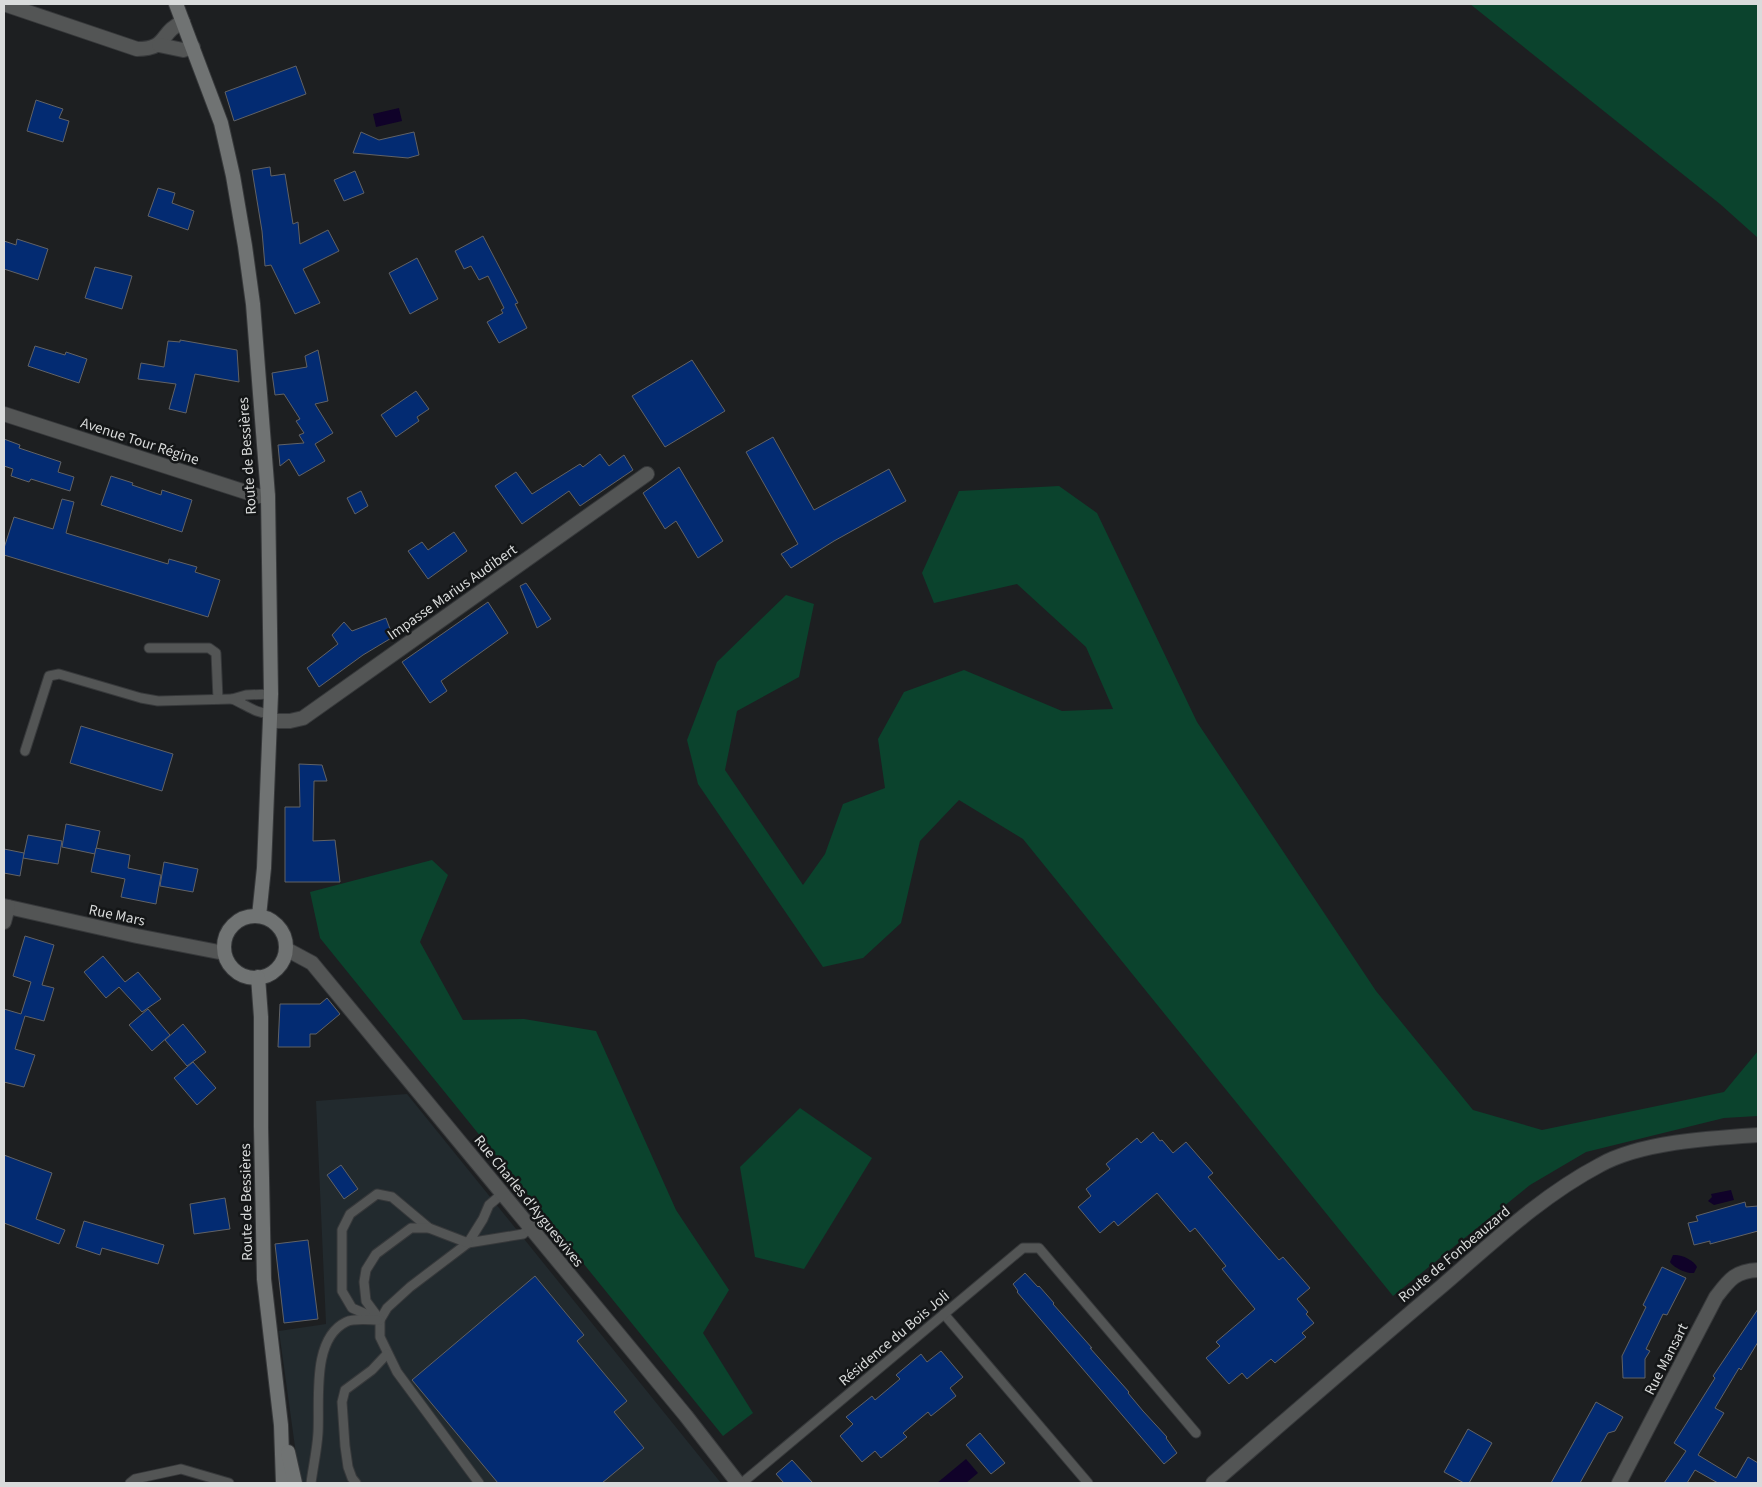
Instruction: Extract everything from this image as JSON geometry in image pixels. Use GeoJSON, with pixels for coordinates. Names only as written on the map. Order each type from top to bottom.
{"type":"FeatureCollection","features":[{"type":"Feature","properties":{"kind":"main road","name":"Route de Bessières"},"geometry":{"type":"LineString","coordinates":[[176,4],[221,123],[233,176],[253,304],[268,496],[271,694],[264,868],[259,916]]}},
{"type":"Feature","properties":{"kind":"main road"},"geometry":{"type":"LineString","coordinates":[[248,916],[259,916],[269,919],[282,931],[286,949],[282,962],[274,971],[258,977],[248,977],[238,973],[227,960],[224,953],[224,943],[227,932],[238,921],[248,916]]}},
{"type":"Feature","properties":{"kind":"main road","name":"Route de Bessières"},"geometry":{"type":"LineString","coordinates":[[258,977],[262,1017],[261,1127],[264,1279],[281,1425],[283,1483]]}},
{"type":"Feature","properties":{"kind":"main road","name":"Route de Bessières"},"geometry":{"type":"LineString","coordinates":[[281,1425],[295,1483]]}},
{"type":"Feature","properties":{"kind":"street"},"geometry":{"type":"LineString","coordinates":[[4,4],[137,48],[150,48],[159,45],[184,50],[193,47]]}},
{"type":"Feature","properties":{"kind":"street"},"geometry":{"type":"LineString","coordinates":[[159,45],[174,26],[183,22]]}},
{"type":"Feature","properties":{"kind":"street","name":"Avenue Tour Régine"},"geometry":{"type":"LineString","coordinates":[[4,414],[258,496],[268,496]]}},
{"type":"Feature","properties":{"kind":"street","name":"Impasse Marius Audibert"},"geometry":{"type":"LineString","coordinates":[[270,718],[290,721],[303,718],[647,474]]}},
{"type":"Feature","properties":{"kind":"street"},"geometry":{"type":"LineString","coordinates":[[4,922],[6,906]]}},
{"type":"Feature","properties":{"kind":"street","name":"Rue Mars"},"geometry":{"type":"LineString","coordinates":[[6,906],[137,936],[224,953]]}},
{"type":"Feature","properties":{"kind":"street","name":"Rue Charles d'Ayguesvives"},"geometry":{"type":"LineString","coordinates":[[286,949],[312,963],[740,1483]]}},
{"type":"Feature","properties":{"kind":"street","name":"Route de Fonbeauzard"},"geometry":{"type":"LineString","coordinates":[[1213,1483],[1532,1209],[1562,1188],[1601,1164],[1637,1150],[1715,1138],[1758,1135]]}},
{"type":"Feature","properties":{"kind":"street","name":"Rue Mansart"},"geometry":{"type":"LineString","coordinates":[[1619,1483],[1716,1297],[1730,1279],[1746,1270],[1758,1270]]}},
{"type":"Feature","properties":{"kind":"lane"},"geometry":{"type":"LineString","coordinates":[[149,648],[209,648],[216,653],[218,699]]}},
{"type":"Feature","properties":{"kind":"lane"},"geometry":{"type":"LineString","coordinates":[[25,750],[49,676],[59,674],[141,698],[158,701],[232,699],[246,695],[271,694]]}},
{"type":"Feature","properties":{"kind":"lane"},"geometry":{"type":"LineString","coordinates":[[232,699],[270,718]]}},
{"type":"Feature","properties":{"kind":"lane"},"geometry":{"type":"LineString","coordinates":[[380,1320],[352,1308],[342,1291],[342,1230],[350,1214],[377,1194],[392,1197],[430,1228],[468,1243],[524,1234],[530,1228]]}},
{"type":"Feature","properties":{"kind":"lane"},"geometry":{"type":"LineString","coordinates":[[479,1483],[397,1372],[380,1337],[380,1320],[387,1308],[410,1287],[468,1243],[483,1220],[489,1205],[502,1194]]}},
{"type":"Feature","properties":{"kind":"lane"},"geometry":{"type":"LineString","coordinates":[[380,1320],[366,1301],[364,1282],[366,1270],[376,1254],[411,1228],[430,1228]]}},
{"type":"Feature","properties":{"kind":"lane","name":"Résidence du Bois Joli"},"geometry":{"type":"LineString","coordinates":[[740,1483],[784,1449],[1023,1248],[1039,1248],[1196,1433]]}},
{"type":"Feature","properties":{"kind":"lane"},"geometry":{"type":"LineString","coordinates":[[944,1314],[1088,1483]]}},
{"type":"Feature","properties":{"kind":"lane"},"geometry":{"type":"LineString","coordinates":[[311,1483],[318,1434],[320,1370],[324,1348],[333,1332],[347,1321],[380,1320]]}},
{"type":"Feature","properties":{"kind":"lane"},"geometry":{"type":"LineString","coordinates":[[356,1483],[348,1467],[344,1446],[342,1402],[345,1390],[372,1370],[387,1354]]}},
{"type":"Feature","properties":{"kind":"lane"},"geometry":{"type":"LineString","coordinates":[[130,1483],[135,1479],[181,1468],[229,1483]]}},
{"type":"Feature","properties":{"kind":"shaded area"},"geometry":{"type":"Polygon","coordinates":[[[399,108],[402,121],[376,127],[373,114],[399,108]]]}},
{"type":"Feature","properties":{"kind":"shaded area"},"geometry":{"type":"Polygon","coordinates":[[[407,1094],[721,1483],[300,1483],[279,1331],[326,1324],[316,1101],[407,1094]]]}},
{"type":"Feature","properties":{"kind":"shaded area"},"geometry":{"type":"Polygon","coordinates":[[[1731,1190],[1734,1200],[1714,1205],[1708,1201],[1712,1197],[1711,1194],[1731,1190]]]}},
{"type":"Feature","properties":{"kind":"shaded area"},"geometry":{"type":"Polygon","coordinates":[[[1673,1255],[1693,1262],[1697,1267],[1694,1273],[1684,1272],[1672,1264],[1670,1262],[1673,1255]]]}},
{"type":"Feature","properties":{"kind":"shaded area"},"geometry":{"type":"Polygon","coordinates":[[[966,1459],[978,1473],[966,1483],[937,1483],[966,1459]]]}},
{"type":"Feature","properties":{"kind":"green space"},"geometry":{"type":"Polygon","coordinates":[[[1470,4],[1758,4],[1758,238],[1720,204],[1470,4]]]}},
{"type":"Feature","properties":{"kind":"green space"},"geometry":{"type":"Polygon","coordinates":[[[1059,486],[1097,513],[1197,722],[1376,991],[1473,1110],[1542,1130],[1724,1092],[1758,1051],[1758,1116],[1724,1118],[1586,1152],[1530,1185],[1393,1296],[1023,839],[959,800],[920,841],[901,923],[863,958],[823,967],[698,784],[687,740],[717,662],[786,595],[814,604],[799,677],[737,711],[725,770],[803,885],[825,854],[843,804],[885,788],[878,739],[904,692],[964,670],[1062,711],[1113,709],[1086,647],[1017,584],[934,603],[922,573],[959,491],[1059,486]]]}},
{"type":"Feature","properties":{"kind":"green space"},"geometry":{"type":"Polygon","coordinates":[[[432,860],[448,875],[420,942],[463,1020],[524,1019],[596,1031],[676,1210],[729,1290],[703,1333],[753,1413],[723,1436],[320,938],[310,892],[432,860]]]}},
{"type":"Feature","properties":{"kind":"green space"},"geometry":{"type":"Polygon","coordinates":[[[800,1108],[872,1158],[804,1269],[755,1257],[740,1167],[800,1108]]]}},
{"type":"Feature","properties":{"kind":"building"},"geometry":{"type":"Polygon","coordinates":[[[296,66],[306,94],[234,121],[225,92],[296,66]]]}},
{"type":"Feature","properties":{"kind":"building"},"geometry":{"type":"Polygon","coordinates":[[[36,100],[63,109],[59,118],[69,121],[63,142],[27,131],[36,100]]]}},
{"type":"Feature","properties":{"kind":"building"},"geometry":{"type":"Polygon","coordinates":[[[361,132],[379,140],[414,132],[419,155],[408,158],[353,153],[361,132]]]}},
{"type":"Feature","properties":{"kind":"building"},"geometry":{"type":"Polygon","coordinates":[[[270,167],[271,176],[285,174],[293,224],[298,222],[300,244],[328,230],[339,251],[303,269],[320,303],[295,314],[271,265],[265,266],[262,231],[252,170],[270,167]]]}},
{"type":"Feature","properties":{"kind":"building"},"geometry":{"type":"Polygon","coordinates":[[[355,171],[364,193],[344,201],[334,180],[355,171]]]}},
{"type":"Feature","properties":{"kind":"building"},"geometry":{"type":"Polygon","coordinates":[[[158,188],[175,193],[172,203],[194,211],[188,230],[148,216],[158,188]]]}},
{"type":"Feature","properties":{"kind":"building"},"geometry":{"type":"Polygon","coordinates":[[[483,236],[518,303],[515,304],[527,328],[499,343],[487,322],[503,313],[501,310],[504,308],[488,276],[479,280],[471,266],[464,269],[455,251],[483,236]]]}},
{"type":"Feature","properties":{"kind":"building"},"geometry":{"type":"Polygon","coordinates":[[[17,239],[48,249],[38,280],[4,269],[4,241],[16,245],[17,239]]]}},
{"type":"Feature","properties":{"kind":"building"},"geometry":{"type":"Polygon","coordinates":[[[417,258],[438,299],[410,314],[389,273],[417,258]]]}},
{"type":"Feature","properties":{"kind":"building"},"geometry":{"type":"Polygon","coordinates":[[[95,267],[132,276],[122,309],[85,298],[95,267]]]}},
{"type":"Feature","properties":{"kind":"building"},"geometry":{"type":"Polygon","coordinates":[[[180,340],[237,350],[239,382],[195,374],[186,413],[169,409],[176,384],[138,379],[141,363],[164,367],[168,341],[180,342],[180,340]]]}},
{"type":"Feature","properties":{"kind":"building"},"geometry":{"type":"Polygon","coordinates":[[[35,346],[65,355],[66,352],[87,359],[79,383],[28,366],[35,346]]]}},
{"type":"Feature","properties":{"kind":"building"},"geometry":{"type":"Polygon","coordinates":[[[318,350],[328,401],[315,404],[333,433],[315,444],[325,461],[299,476],[289,459],[280,466],[278,445],[304,443],[299,435],[304,433],[296,421],[300,419],[284,394],[275,395],[272,373],[307,367],[305,356],[318,350]]]}},
{"type":"Feature","properties":{"kind":"building"},"geometry":{"type":"Polygon","coordinates":[[[692,360],[725,411],[665,447],[632,396],[692,360]]]}},
{"type":"Feature","properties":{"kind":"building"},"geometry":{"type":"Polygon","coordinates":[[[416,391],[429,409],[417,417],[419,421],[396,437],[381,415],[416,391]]]}},
{"type":"Feature","properties":{"kind":"building"},"geometry":{"type":"Polygon","coordinates":[[[773,437],[814,510],[889,469],[906,501],[834,541],[791,568],[781,554],[798,544],[746,452],[773,437]]]}},
{"type":"Feature","properties":{"kind":"building"},"geometry":{"type":"Polygon","coordinates":[[[4,439],[20,445],[19,448],[61,462],[58,472],[74,477],[70,491],[31,479],[29,482],[11,476],[13,469],[4,466],[4,439]]]}},
{"type":"Feature","properties":{"kind":"building"},"geometry":{"type":"Polygon","coordinates":[[[600,454],[609,466],[624,455],[633,470],[580,506],[569,491],[522,524],[495,486],[516,472],[532,494],[580,464],[583,467],[600,454]]]}},
{"type":"Feature","properties":{"kind":"building"},"geometry":{"type":"Polygon","coordinates":[[[679,467],[723,541],[698,558],[676,521],[665,529],[643,493],[679,467]]]}},
{"type":"Feature","properties":{"kind":"building"},"geometry":{"type":"Polygon","coordinates":[[[111,476],[161,495],[162,490],[192,500],[182,532],[101,505],[111,476]]]}},
{"type":"Feature","properties":{"kind":"building"},"geometry":{"type":"Polygon","coordinates":[[[361,491],[368,506],[355,514],[347,498],[361,491]]]}},
{"type":"Feature","properties":{"kind":"building"},"geometry":{"type":"Polygon","coordinates":[[[62,499],[74,502],[66,533],[168,564],[169,559],[197,567],[195,572],[220,580],[208,617],[4,555],[4,548],[14,517],[53,529],[62,499]]]}},
{"type":"Feature","properties":{"kind":"building"},"geometry":{"type":"Polygon","coordinates":[[[454,532],[467,551],[428,579],[408,551],[422,542],[428,550],[454,532]]]}},
{"type":"Feature","properties":{"kind":"building"},"geometry":{"type":"Polygon","coordinates":[[[526,583],[551,619],[537,628],[520,586],[526,583]]]}},
{"type":"Feature","properties":{"kind":"building"},"geometry":{"type":"Polygon","coordinates":[[[488,602],[508,633],[441,681],[447,691],[430,703],[402,662],[488,602]]]}},
{"type":"Feature","properties":{"kind":"building"},"geometry":{"type":"Polygon","coordinates":[[[386,618],[393,637],[363,655],[319,687],[307,668],[338,644],[332,635],[344,622],[352,631],[386,618]]]}},
{"type":"Feature","properties":{"kind":"building"},"geometry":{"type":"Polygon","coordinates":[[[81,726],[173,754],[162,791],[70,763],[81,726]]]}},
{"type":"Feature","properties":{"kind":"building"},"geometry":{"type":"Polygon","coordinates":[[[299,764],[322,765],[327,781],[314,781],[313,841],[335,840],[340,882],[285,882],[285,807],[300,807],[299,764]]]}},
{"type":"Feature","properties":{"kind":"building"},"geometry":{"type":"Polygon","coordinates":[[[66,824],[100,831],[95,854],[62,847],[66,824]]]}},
{"type":"Feature","properties":{"kind":"building"},"geometry":{"type":"Polygon","coordinates":[[[28,835],[62,841],[58,864],[23,858],[28,835]]]}},
{"type":"Feature","properties":{"kind":"building"},"geometry":{"type":"Polygon","coordinates":[[[96,848],[130,855],[128,868],[161,875],[156,904],[121,897],[125,879],[91,872],[96,848]]]}},
{"type":"Feature","properties":{"kind":"building"},"geometry":{"type":"Polygon","coordinates":[[[4,849],[24,853],[20,876],[4,873],[4,849]]]}},
{"type":"Feature","properties":{"kind":"building"},"geometry":{"type":"Polygon","coordinates":[[[164,862],[198,869],[193,892],[160,886],[164,862]]]}},
{"type":"Feature","properties":{"kind":"building"},"geometry":{"type":"Polygon","coordinates":[[[25,936],[54,945],[42,985],[54,988],[44,1021],[25,1016],[15,1049],[35,1055],[24,1087],[4,1082],[4,1009],[21,1014],[31,982],[13,976],[25,936]]]}},
{"type":"Feature","properties":{"kind":"building"},"geometry":{"type":"Polygon","coordinates":[[[103,956],[125,982],[138,972],[161,999],[142,1012],[119,987],[106,998],[84,972],[103,956]]]}},
{"type":"Feature","properties":{"kind":"building"},"geometry":{"type":"Polygon","coordinates":[[[327,998],[340,1014],[316,1034],[310,1034],[310,1047],[278,1047],[280,1004],[320,1004],[327,998]]]}},
{"type":"Feature","properties":{"kind":"building"},"geometry":{"type":"Polygon","coordinates":[[[148,1009],[170,1035],[152,1051],[129,1025],[148,1009]]]}},
{"type":"Feature","properties":{"kind":"building"},"geometry":{"type":"Polygon","coordinates":[[[183,1024],[206,1052],[187,1066],[165,1040],[183,1024]]]}},
{"type":"Feature","properties":{"kind":"building"},"geometry":{"type":"Polygon","coordinates":[[[193,1062],[216,1088],[197,1105],[174,1078],[193,1062]]]}},
{"type":"Feature","properties":{"kind":"building"},"geometry":{"type":"Polygon","coordinates":[[[1153,1132],[1173,1153],[1186,1142],[1213,1173],[1208,1177],[1279,1260],[1283,1257],[1310,1288],[1297,1299],[1314,1323],[1302,1333],[1306,1337],[1275,1363],[1271,1359],[1247,1379],[1242,1373],[1229,1384],[1206,1358],[1220,1346],[1216,1342],[1255,1309],[1222,1269],[1226,1266],[1195,1228],[1190,1232],[1157,1193],[1118,1226],[1114,1221],[1100,1233],[1078,1207],[1091,1196],[1086,1189],[1110,1169],[1106,1164],[1137,1138],[1141,1143],[1153,1132]]]}},
{"type":"Feature","properties":{"kind":"building"},"geometry":{"type":"Polygon","coordinates":[[[4,1155],[52,1173],[36,1219],[65,1230],[59,1244],[4,1223],[4,1155]]]}},
{"type":"Feature","properties":{"kind":"building"},"geometry":{"type":"Polygon","coordinates":[[[341,1165],[358,1189],[344,1199],[327,1175],[341,1165]]]}},
{"type":"Feature","properties":{"kind":"building"},"geometry":{"type":"Polygon","coordinates":[[[225,1198],[230,1229],[194,1234],[190,1204],[225,1198]]]}},
{"type":"Feature","properties":{"kind":"building"},"geometry":{"type":"Polygon","coordinates":[[[1745,1202],[1746,1207],[1758,1206],[1758,1231],[1710,1244],[1710,1241],[1694,1245],[1688,1223],[1698,1221],[1696,1216],[1745,1202]]]}},
{"type":"Feature","properties":{"kind":"building"},"geometry":{"type":"Polygon","coordinates":[[[84,1221],[164,1245],[158,1264],[102,1248],[100,1255],[76,1247],[84,1221]]]}},
{"type":"Feature","properties":{"kind":"building"},"geometry":{"type":"Polygon","coordinates":[[[308,1240],[318,1319],[284,1323],[275,1244],[308,1240]]]}},
{"type":"Feature","properties":{"kind":"building"},"geometry":{"type":"Polygon","coordinates":[[[1662,1267],[1686,1278],[1667,1315],[1663,1314],[1646,1349],[1650,1351],[1645,1359],[1645,1378],[1623,1378],[1622,1356],[1646,1307],[1643,1305],[1662,1267]]]}},
{"type":"Feature","properties":{"kind":"building"},"geometry":{"type":"Polygon","coordinates":[[[1025,1273],[1054,1303],[1143,1411],[1167,1437],[1177,1453],[1164,1464],[1017,1292],[1013,1284],[1025,1273]]]}},
{"type":"Feature","properties":{"kind":"building"},"geometry":{"type":"Polygon","coordinates":[[[535,1276],[584,1335],[577,1341],[627,1401],[614,1412],[644,1448],[602,1483],[498,1483],[412,1380],[535,1276]]]}},
{"type":"Feature","properties":{"kind":"building"},"geometry":{"type":"Polygon","coordinates":[[[1758,1309],[1758,1342],[1741,1370],[1739,1368],[1715,1408],[1724,1413],[1698,1455],[1736,1478],[1748,1457],[1758,1463],[1758,1483],[1718,1483],[1695,1470],[1687,1483],[1664,1483],[1686,1451],[1674,1443],[1715,1378],[1713,1376],[1758,1309]]]}},
{"type":"Feature","properties":{"kind":"building"},"geometry":{"type":"Polygon","coordinates":[[[941,1351],[963,1377],[950,1388],[956,1396],[931,1416],[928,1412],[903,1433],[907,1437],[881,1458],[875,1451],[862,1462],[840,1436],[853,1424],[846,1417],[872,1396],[875,1400],[900,1379],[896,1375],[921,1354],[927,1362],[941,1351]]]}},
{"type":"Feature","properties":{"kind":"building"},"geometry":{"type":"Polygon","coordinates":[[[1596,1402],[1623,1417],[1615,1431],[1608,1433],[1580,1483],[1551,1483],[1596,1402]]]}},
{"type":"Feature","properties":{"kind":"building"},"geometry":{"type":"Polygon","coordinates":[[[1468,1429],[1492,1443],[1469,1483],[1464,1483],[1444,1472],[1468,1429]]]}},
{"type":"Feature","properties":{"kind":"building"},"geometry":{"type":"Polygon","coordinates":[[[980,1433],[1005,1463],[991,1474],[966,1445],[980,1433]]]}},
{"type":"Feature","properties":{"kind":"building"},"geometry":{"type":"Polygon","coordinates":[[[792,1460],[813,1483],[784,1483],[776,1474],[792,1460]]]}}]}
